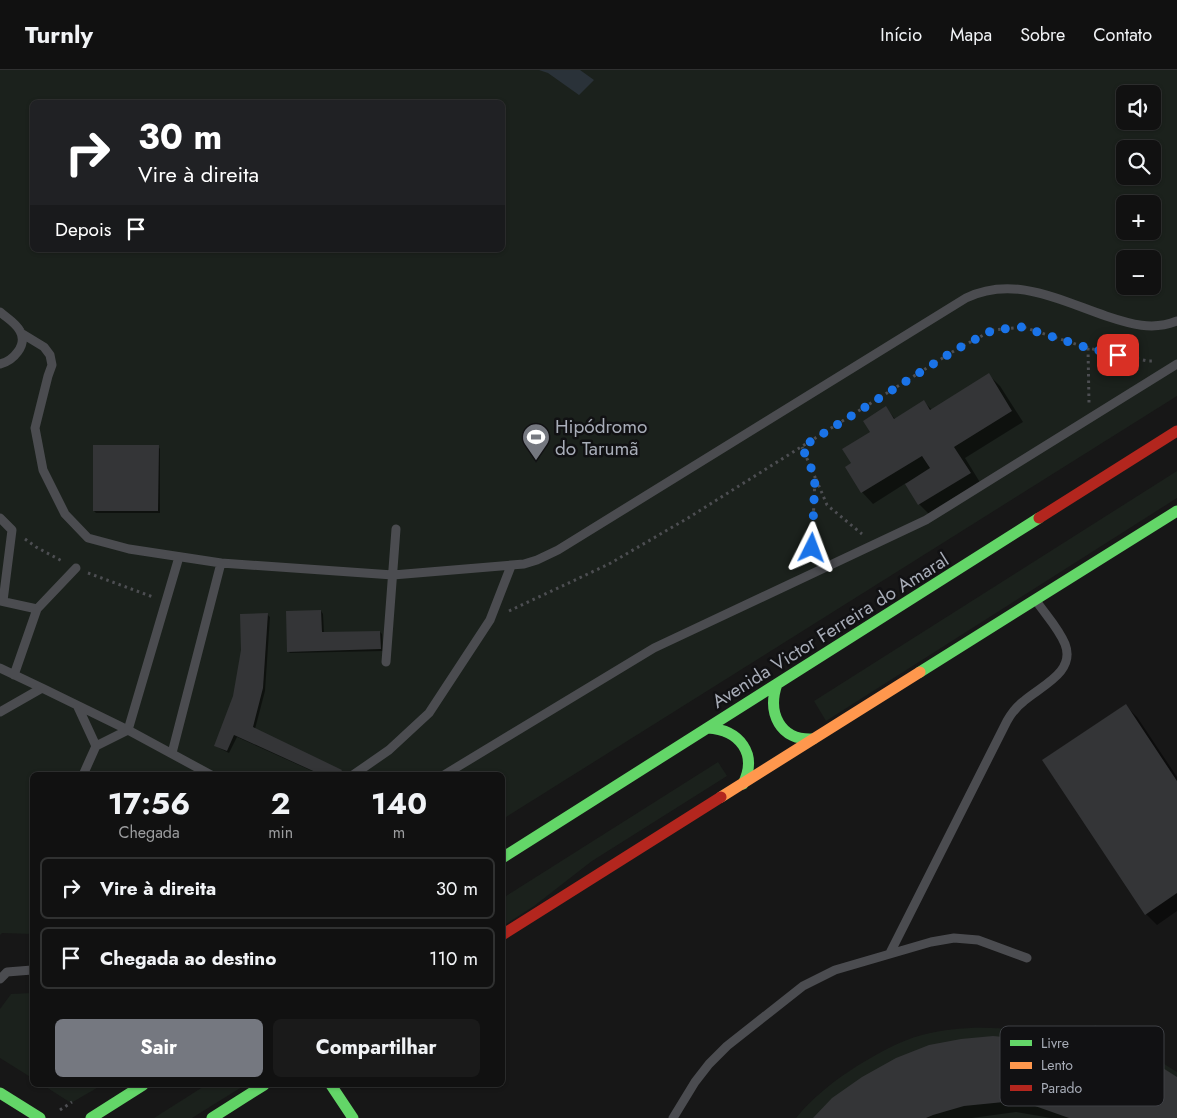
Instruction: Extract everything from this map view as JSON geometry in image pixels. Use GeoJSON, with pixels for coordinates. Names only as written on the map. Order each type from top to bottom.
{"type":"FeatureCollection","features":[{"type":"Feature","properties":{"kind":"main road","name":"Avenida Victor Ferreira do Amaral"},"geometry":{"type":"LineString","coordinates":[[505,856],[1177,431]]}},
{"type":"Feature","properties":{"kind":"main road"},"geometry":{"type":"LineString","coordinates":[[505,933],[1177,511]]}},
{"type":"Feature","properties":{"kind":"main road"},"geometry":{"type":"LineString","coordinates":[[777,684],[772,705],[779,725],[797,738],[813,740]]}},
{"type":"Feature","properties":{"kind":"main road"},"geometry":{"type":"LineString","coordinates":[[708,728],[729,732],[744,747],[749,764],[747,776],[743,784]]}},
{"type":"Feature","properties":{"kind":"main road"},"geometry":{"type":"LineString","coordinates":[[91,1118],[141,1087]]}},
{"type":"Feature","properties":{"kind":"main road"},"geometry":{"type":"LineString","coordinates":[[212,1118],[261,1087]]}},
{"type":"Feature","properties":{"kind":"main road"},"geometry":{"type":"LineString","coordinates":[[332,1087],[353,1118]]}},
{"type":"Feature","properties":{"kind":"main road"},"geometry":{"type":"LineString","coordinates":[[0,1093],[40,1118]]}},
{"type":"Feature","properties":{"kind":"lane"},"geometry":{"type":"LineString","coordinates":[[0,312],[11,320],[21,333],[44,347],[50,355],[52,364],[35,428],[43,470],[65,514],[88,538],[129,549],[221,564],[393,575],[511,566],[537,560],[558,550],[974,294],[995,288],[1020,288],[1139,326],[1160,327],[1177,321]]}},
{"type":"Feature","properties":{"kind":"lane"},"geometry":{"type":"LineString","coordinates":[[0,364],[5,363],[16,355],[22,344],[21,333]]}},
{"type":"Feature","properties":{"kind":"lane"},"geometry":{"type":"LineString","coordinates":[[449,772],[654,648],[926,520],[1177,364]]}},
{"type":"Feature","properties":{"kind":"lane"},"geometry":{"type":"LineString","coordinates":[[0,518],[12,530],[2,601],[37,609]]}},
{"type":"Feature","properties":{"kind":"lane"},"geometry":{"type":"LineString","coordinates":[[386,662],[396,529]]}},
{"type":"Feature","properties":{"kind":"lane"},"geometry":{"type":"LineString","coordinates":[[84,772],[96,746],[128,730],[179,557]]}},
{"type":"Feature","properties":{"kind":"lane"},"geometry":{"type":"LineString","coordinates":[[172,753],[221,564]]}},
{"type":"Feature","properties":{"kind":"lane"},"geometry":{"type":"LineString","coordinates":[[357,772],[390,750],[429,713],[490,620],[511,566]]}},
{"type":"Feature","properties":{"kind":"lane"},"geometry":{"type":"LineString","coordinates":[[14,675],[37,609],[76,568]]}},
{"type":"Feature","properties":{"kind":"lane"},"geometry":{"type":"LineString","coordinates":[[890,953],[1007,721],[1022,702],[1056,676],[1065,665],[1068,654],[1065,644],[1036,600]]}},
{"type":"Feature","properties":{"kind":"lane"},"geometry":{"type":"LineString","coordinates":[[0,668],[128,730],[206,772]]}},
{"type":"Feature","properties":{"kind":"lane"},"geometry":{"type":"LineString","coordinates":[[0,712],[42,688]]}},
{"type":"Feature","properties":{"kind":"lane"},"geometry":{"type":"LineString","coordinates":[[78,707],[96,746]]}},
{"type":"Feature","properties":{"kind":"lane"},"geometry":{"type":"LineString","coordinates":[[673,1118],[695,1082],[726,1046],[804,986],[825,974],[890,953],[954,938],[978,940],[1027,958]]}},
{"type":"Feature","properties":{"kind":"lane"},"geometry":{"type":"LineString","coordinates":[[0,979],[7,972],[30,970]]}},
{"type":"Feature","properties":{"kind":"path"},"geometry":{"type":"LineString","coordinates":[[490,620],[609,564],[688,518],[957,349],[993,330],[1022,327],[1088,348],[1148,362],[1158,360]]}},
{"type":"Feature","properties":{"kind":"path"},"geometry":{"type":"LineString","coordinates":[[1088,348],[1089,418]]}},
{"type":"Feature","properties":{"kind":"path"},"geometry":{"type":"LineString","coordinates":[[802,447],[827,505],[863,535]]}},
{"type":"Feature","properties":{"kind":"path"},"geometry":{"type":"LineString","coordinates":[[792,567],[812,548],[815,477]]}},
{"type":"Feature","properties":{"kind":"shaded area","name":"Hipódromo do Tarumã"},"geometry":{"type":"Polygon","coordinates":[[[0,70],[1177,70],[1177,396],[505,818],[505,772],[30,772],[30,934],[2,933],[0,935],[0,70]]]}},
{"type":"Feature","properties":{"kind":"shaded area"},"geometry":{"type":"Polygon","coordinates":[[[539,70],[580,70],[594,80],[579,95],[548,73],[539,70]]]}},
{"type":"Feature","properties":{"kind":"shaded area"},"geometry":{"type":"Polygon","coordinates":[[[1177,471],[1177,498],[826,721],[814,701],[1177,471]]]}},
{"type":"Feature","properties":{"kind":"shaded area"},"geometry":{"type":"Polygon","coordinates":[[[718,762],[727,776],[592,861],[534,906],[505,925],[505,897],[718,762]]]}},
{"type":"Feature","properties":{"kind":"shaded area"},"geometry":{"type":"Polygon","coordinates":[[[30,993],[30,1077],[0,1058],[0,1009],[11,994],[30,993]]]}},
{"type":"Feature","properties":{"kind":"shaded area"},"geometry":{"type":"Polygon","coordinates":[[[1000,1028],[1000,1106],[1164,1106],[1164,1064],[1177,1072],[1177,1118],[796,1118],[817,1096],[833,1083],[849,1071],[888,1048],[922,1035],[951,1029],[1000,1028]]]}},
{"type":"Feature","properties":{"kind":"shaded area"},"geometry":{"type":"Polygon","coordinates":[[[46,1087],[99,1087],[71,1103],[46,1087]]]}},
{"type":"Feature","properties":{"kind":"shaded area"},"geometry":{"type":"Polygon","coordinates":[[[203,1087],[242,1087],[192,1118],[154,1118],[203,1087]]]}},
{"type":"Feature","properties":{"kind":"building"},"geometry":{"type":"Polygon","coordinates":[[[989,373],[1012,411],[954,447],[971,473],[918,505],[905,484],[930,468],[922,456],[861,493],[845,467],[851,463],[842,449],[870,432],[863,421],[886,406],[894,419],[924,400],[930,410],[989,373]]]}},
{"type":"Feature","properties":{"kind":"building"},"geometry":{"type":"Polygon","coordinates":[[[93,445],[159,445],[158,511],[93,511],[93,445]]]}},
{"type":"Feature","properties":{"kind":"building"},"geometry":{"type":"Polygon","coordinates":[[[321,610],[322,632],[380,631],[381,649],[287,652],[286,611],[321,610]]]}},
{"type":"Feature","properties":{"kind":"building"},"geometry":{"type":"Polygon","coordinates":[[[268,613],[263,688],[253,727],[342,770],[341,772],[315,772],[234,735],[227,751],[214,746],[233,696],[241,650],[240,614],[268,613]]]}},
{"type":"Feature","properties":{"kind":"building"},"geometry":{"type":"Polygon","coordinates":[[[1126,704],[1177,781],[1177,893],[1145,915],[1042,760],[1126,704]]]}},
{"type":"Feature","properties":{"kind":"building"},"geometry":{"type":"Polygon","coordinates":[[[1000,1037],[1000,1102],[964,1106],[926,1118],[813,1118],[832,1098],[862,1077],[896,1058],[929,1045],[1000,1037]]]}},
{"type":"Feature","properties":{"kind":"building"},"geometry":{"type":"Polygon","coordinates":[[[1164,1069],[1177,1077],[1177,1118],[1069,1118],[1035,1106],[1164,1106],[1164,1069]]]}},
{"type":"Feature","properties":{"kind":"traffic: fast"},"geometry":{"type":"LineString","coordinates":[[920,672],[1177,511]]}},
{"type":"Feature","properties":{"kind":"traffic: fast"},"geometry":{"type":"LineString","coordinates":[[505,856],[1039,518]]}},
{"type":"Feature","properties":{"kind":"traffic: fast"},"geometry":{"type":"LineString","coordinates":[[777,684],[774,705],[775,715],[779,723],[784,730],[792,735],[813,739]]}},
{"type":"Feature","properties":{"kind":"traffic: fast"},"geometry":{"type":"LineString","coordinates":[[708,728],[729,733],[743,746],[747,754],[748,763],[743,784]]}},
{"type":"Feature","properties":{"kind":"traffic: fast"},"geometry":{"type":"LineString","coordinates":[[91,1118],[140,1087]]}},
{"type":"Feature","properties":{"kind":"traffic: fast"},"geometry":{"type":"LineString","coordinates":[[212,1118],[261,1087]]}},
{"type":"Feature","properties":{"kind":"traffic: fast"},"geometry":{"type":"LineString","coordinates":[[332,1087],[353,1118]]}},
{"type":"Feature","properties":{"kind":"traffic: fast"},"geometry":{"type":"LineString","coordinates":[[0,1093],[40,1118]]}},
{"type":"Feature","properties":{"kind":"traffic: slow"},"geometry":{"type":"LineString","coordinates":[[721,797],[920,672]]}},
{"type":"Feature","properties":{"kind":"traffic: jam"},"geometry":{"type":"LineString","coordinates":[[1039,518],[1177,431]]}},
{"type":"Feature","properties":{"kind":"traffic: jam"},"geometry":{"type":"LineString","coordinates":[[505,933],[721,797]]}},
{"type":"Feature","properties":{"kind":"place","name":"Hipódromo do Tarumã"},"geometry":{"type":"Point","coordinates":[536,461]}},
{"type":"Feature","properties":{"kind":"route"},"geometry":{"type":"LineString","coordinates":[[812,548],[815,477],[802,447],[833,427],[957,349],[993,330],[1022,327],[1088,348],[1118,355]]}}]}
